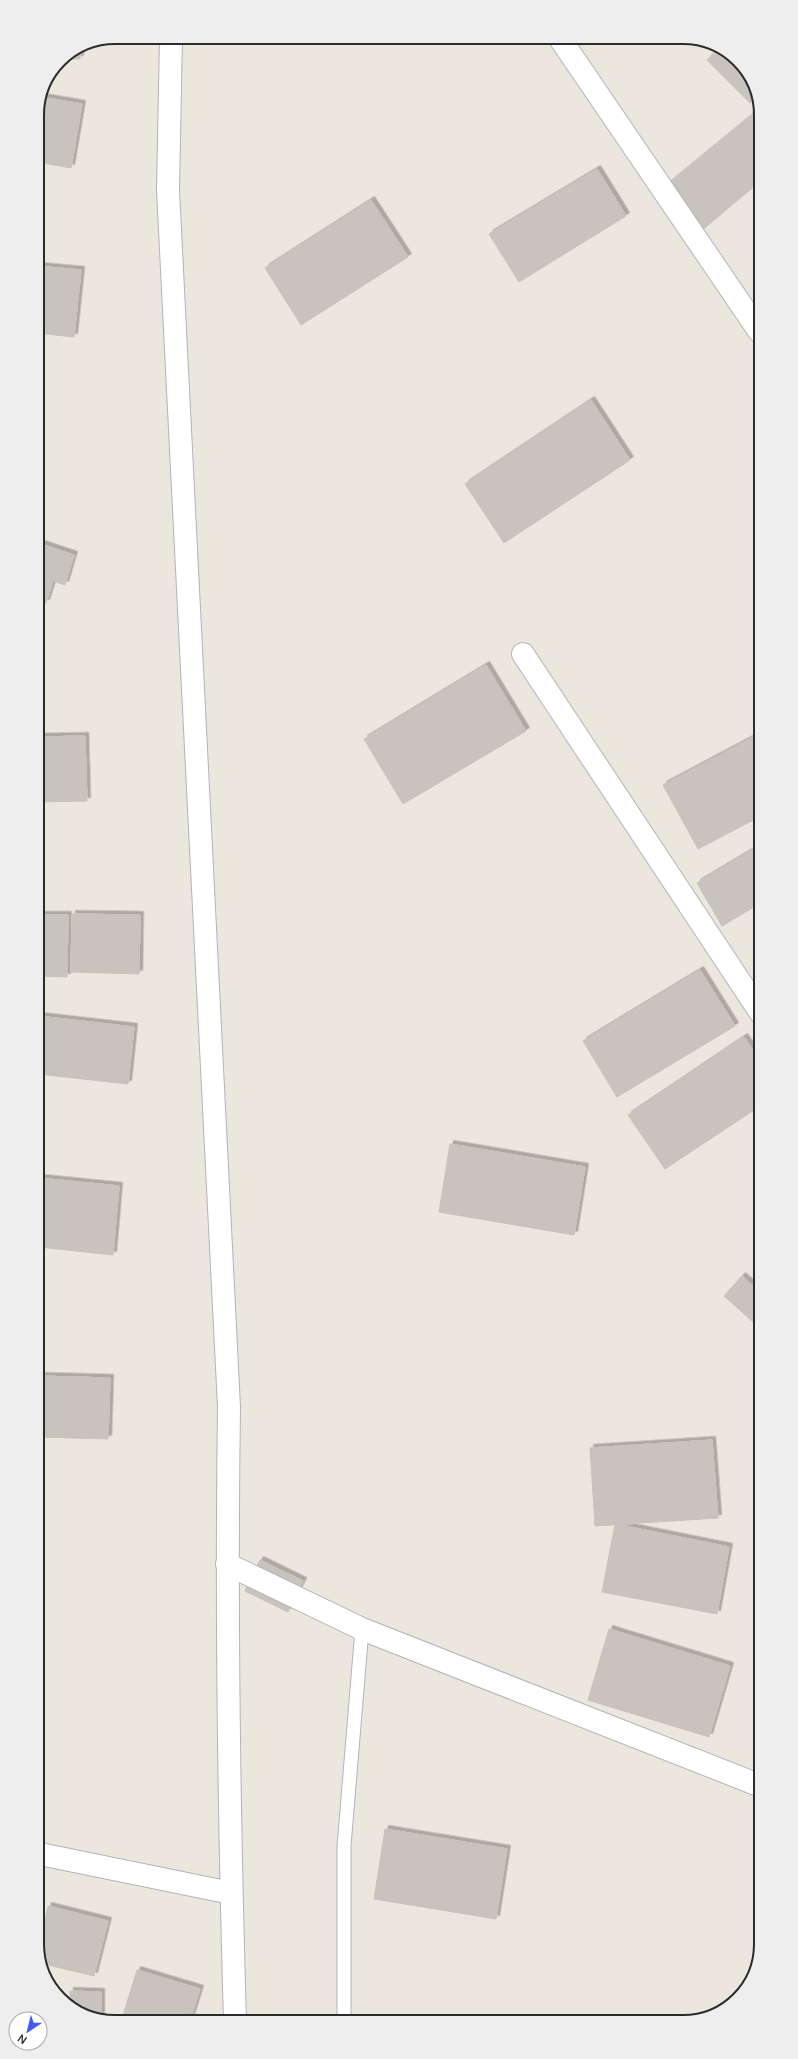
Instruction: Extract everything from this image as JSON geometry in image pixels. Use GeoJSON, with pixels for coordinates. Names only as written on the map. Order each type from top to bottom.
{"type":"FeatureCollection","features":[{"type":"Feature","properties":{"kind":"street"},"geometry":{"type":"LineString","coordinates":[[171,44],[168,190],[229,1407],[227,1564],[231,1893],[235,2015]]}},
{"type":"Feature","properties":{"kind":"street"},"geometry":{"type":"LineString","coordinates":[[564,44],[754,324]]}},
{"type":"Feature","properties":{"kind":"street"},"geometry":{"type":"LineString","coordinates":[[523,654],[754,1003]]}},
{"type":"Feature","properties":{"kind":"street"},"geometry":{"type":"LineString","coordinates":[[227,1564],[362,1629],[754,1783]]}},
{"type":"Feature","properties":{"kind":"street"},"geometry":{"type":"LineString","coordinates":[[44,1855],[231,1893]]}},
{"type":"Feature","properties":{"kind":"lane"},"geometry":{"type":"LineString","coordinates":[[344,2015],[344,1846],[362,1629]]}},
{"type":"Feature","properties":{"kind":"building"},"geometry":{"type":"Polygon","coordinates":[[[715,52],[730,62],[742,76],[749,88],[752,101],[750,103],[707,60],[715,52]]]}},
{"type":"Feature","properties":{"kind":"building"},"geometry":{"type":"Polygon","coordinates":[[[80,54],[80,59],[72,59],[80,54]]]}},
{"type":"Feature","properties":{"kind":"building"},"geometry":{"type":"Polygon","coordinates":[[[46,98],[82,104],[71,168],[44,163],[44,110],[46,98]]]}},
{"type":"Feature","properties":{"kind":"building"},"geometry":{"type":"Polygon","coordinates":[[[754,113],[754,186],[694,237],[657,193],[754,113]]]}},
{"type":"Feature","properties":{"kind":"building"},"geometry":{"type":"Polygon","coordinates":[[[597,169],[626,216],[519,282],[489,234],[597,169]]]}},
{"type":"Feature","properties":{"kind":"building"},"geometry":{"type":"Polygon","coordinates":[[[371,200],[408,257],[301,325],[265,268],[371,200]]]}},
{"type":"Feature","properties":{"kind":"building"},"geometry":{"type":"Polygon","coordinates":[[[44,267],[81,270],[74,337],[44,334],[44,267]]]}},
{"type":"Feature","properties":{"kind":"building"},"geometry":{"type":"Polygon","coordinates":[[[591,400],[630,460],[504,543],[465,484],[591,400]]]}},
{"type":"Feature","properties":{"kind":"building"},"geometry":{"type":"Polygon","coordinates":[[[44,545],[74,555],[65,585],[53,581],[46,603],[44,602],[44,545]]]}},
{"type":"Feature","properties":{"kind":"building"},"geometry":{"type":"Polygon","coordinates":[[[486,665],[526,731],[403,804],[364,739],[486,665]]]}},
{"type":"Feature","properties":{"kind":"building"},"geometry":{"type":"Polygon","coordinates":[[[85,736],[87,801],[44,802],[44,737],[85,736]]]}},
{"type":"Feature","properties":{"kind":"building"},"geometry":{"type":"Polygon","coordinates":[[[754,737],[754,820],[698,849],[663,785],[754,737]]]}},
{"type":"Feature","properties":{"kind":"building"},"geometry":{"type":"Polygon","coordinates":[[[754,849],[754,907],[722,926],[697,883],[754,849]]]}},
{"type":"Feature","properties":{"kind":"building"},"geometry":{"type":"Polygon","coordinates":[[[72,914],[140,915],[139,974],[71,972],[72,914]]]}},
{"type":"Feature","properties":{"kind":"building"},"geometry":{"type":"Polygon","coordinates":[[[44,915],[68,915],[67,977],[44,976],[44,915]]]}},
{"type":"Feature","properties":{"kind":"building"},"geometry":{"type":"Polygon","coordinates":[[[700,970],[735,1026],[617,1097],[583,1041],[700,970]]]}},
{"type":"Feature","properties":{"kind":"building"},"geometry":{"type":"Polygon","coordinates":[[[44,1017],[134,1027],[128,1084],[44,1075],[44,1017]]]}},
{"type":"Feature","properties":{"kind":"building"},"geometry":{"type":"Polygon","coordinates":[[[744,1037],[754,1051],[754,1110],[665,1169],[628,1115],[744,1037]]]}},
{"type":"Feature","properties":{"kind":"building"},"geometry":{"type":"Polygon","coordinates":[[[450,1144],[585,1167],[574,1235],[439,1212],[450,1144]]]}},
{"type":"Feature","properties":{"kind":"building"},"geometry":{"type":"Polygon","coordinates":[[[44,1178],[119,1186],[113,1255],[44,1248],[44,1178]]]}},
{"type":"Feature","properties":{"kind":"building"},"geometry":{"type":"Polygon","coordinates":[[[742,1276],[754,1287],[754,1323],[724,1296],[742,1276]]]}},
{"type":"Feature","properties":{"kind":"building"},"geometry":{"type":"Polygon","coordinates":[[[44,1376],[110,1378],[108,1439],[44,1437],[44,1376]]]}},
{"type":"Feature","properties":{"kind":"building"},"geometry":{"type":"Polygon","coordinates":[[[712,1440],[718,1518],[595,1526],[590,1448],[712,1440]]]}},
{"type":"Feature","properties":{"kind":"building"},"geometry":{"type":"Polygon","coordinates":[[[615,1524],[729,1547],[717,1614],[602,1592],[615,1524]]]}},
{"type":"Feature","properties":{"kind":"building"},"geometry":{"type":"Polygon","coordinates":[[[260,1560],[303,1581],[288,1612],[245,1591],[260,1560]]]}},
{"type":"Feature","properties":{"kind":"building"},"geometry":{"type":"Polygon","coordinates":[[[609,1629],[730,1666],[709,1737],[588,1700],[609,1629]]]}},
{"type":"Feature","properties":{"kind":"building"},"geometry":{"type":"Polygon","coordinates":[[[385,1829],[507,1849],[496,1919],[374,1899],[385,1829]]]}},
{"type":"Feature","properties":{"kind":"building"},"geometry":{"type":"Polygon","coordinates":[[[48,1906],[108,1921],[94,1976],[47,1965],[44,1944],[44,1924],[48,1906]]]}},
{"type":"Feature","properties":{"kind":"building"},"geometry":{"type":"Polygon","coordinates":[[[137,1970],[200,1989],[192,2015],[123,2015],[137,1970]]]}},
{"type":"Feature","properties":{"kind":"building"},"geometry":{"type":"Polygon","coordinates":[[[70,1991],[101,1992],[101,2014],[88,2010],[70,1998],[70,1991]]]}}]}
